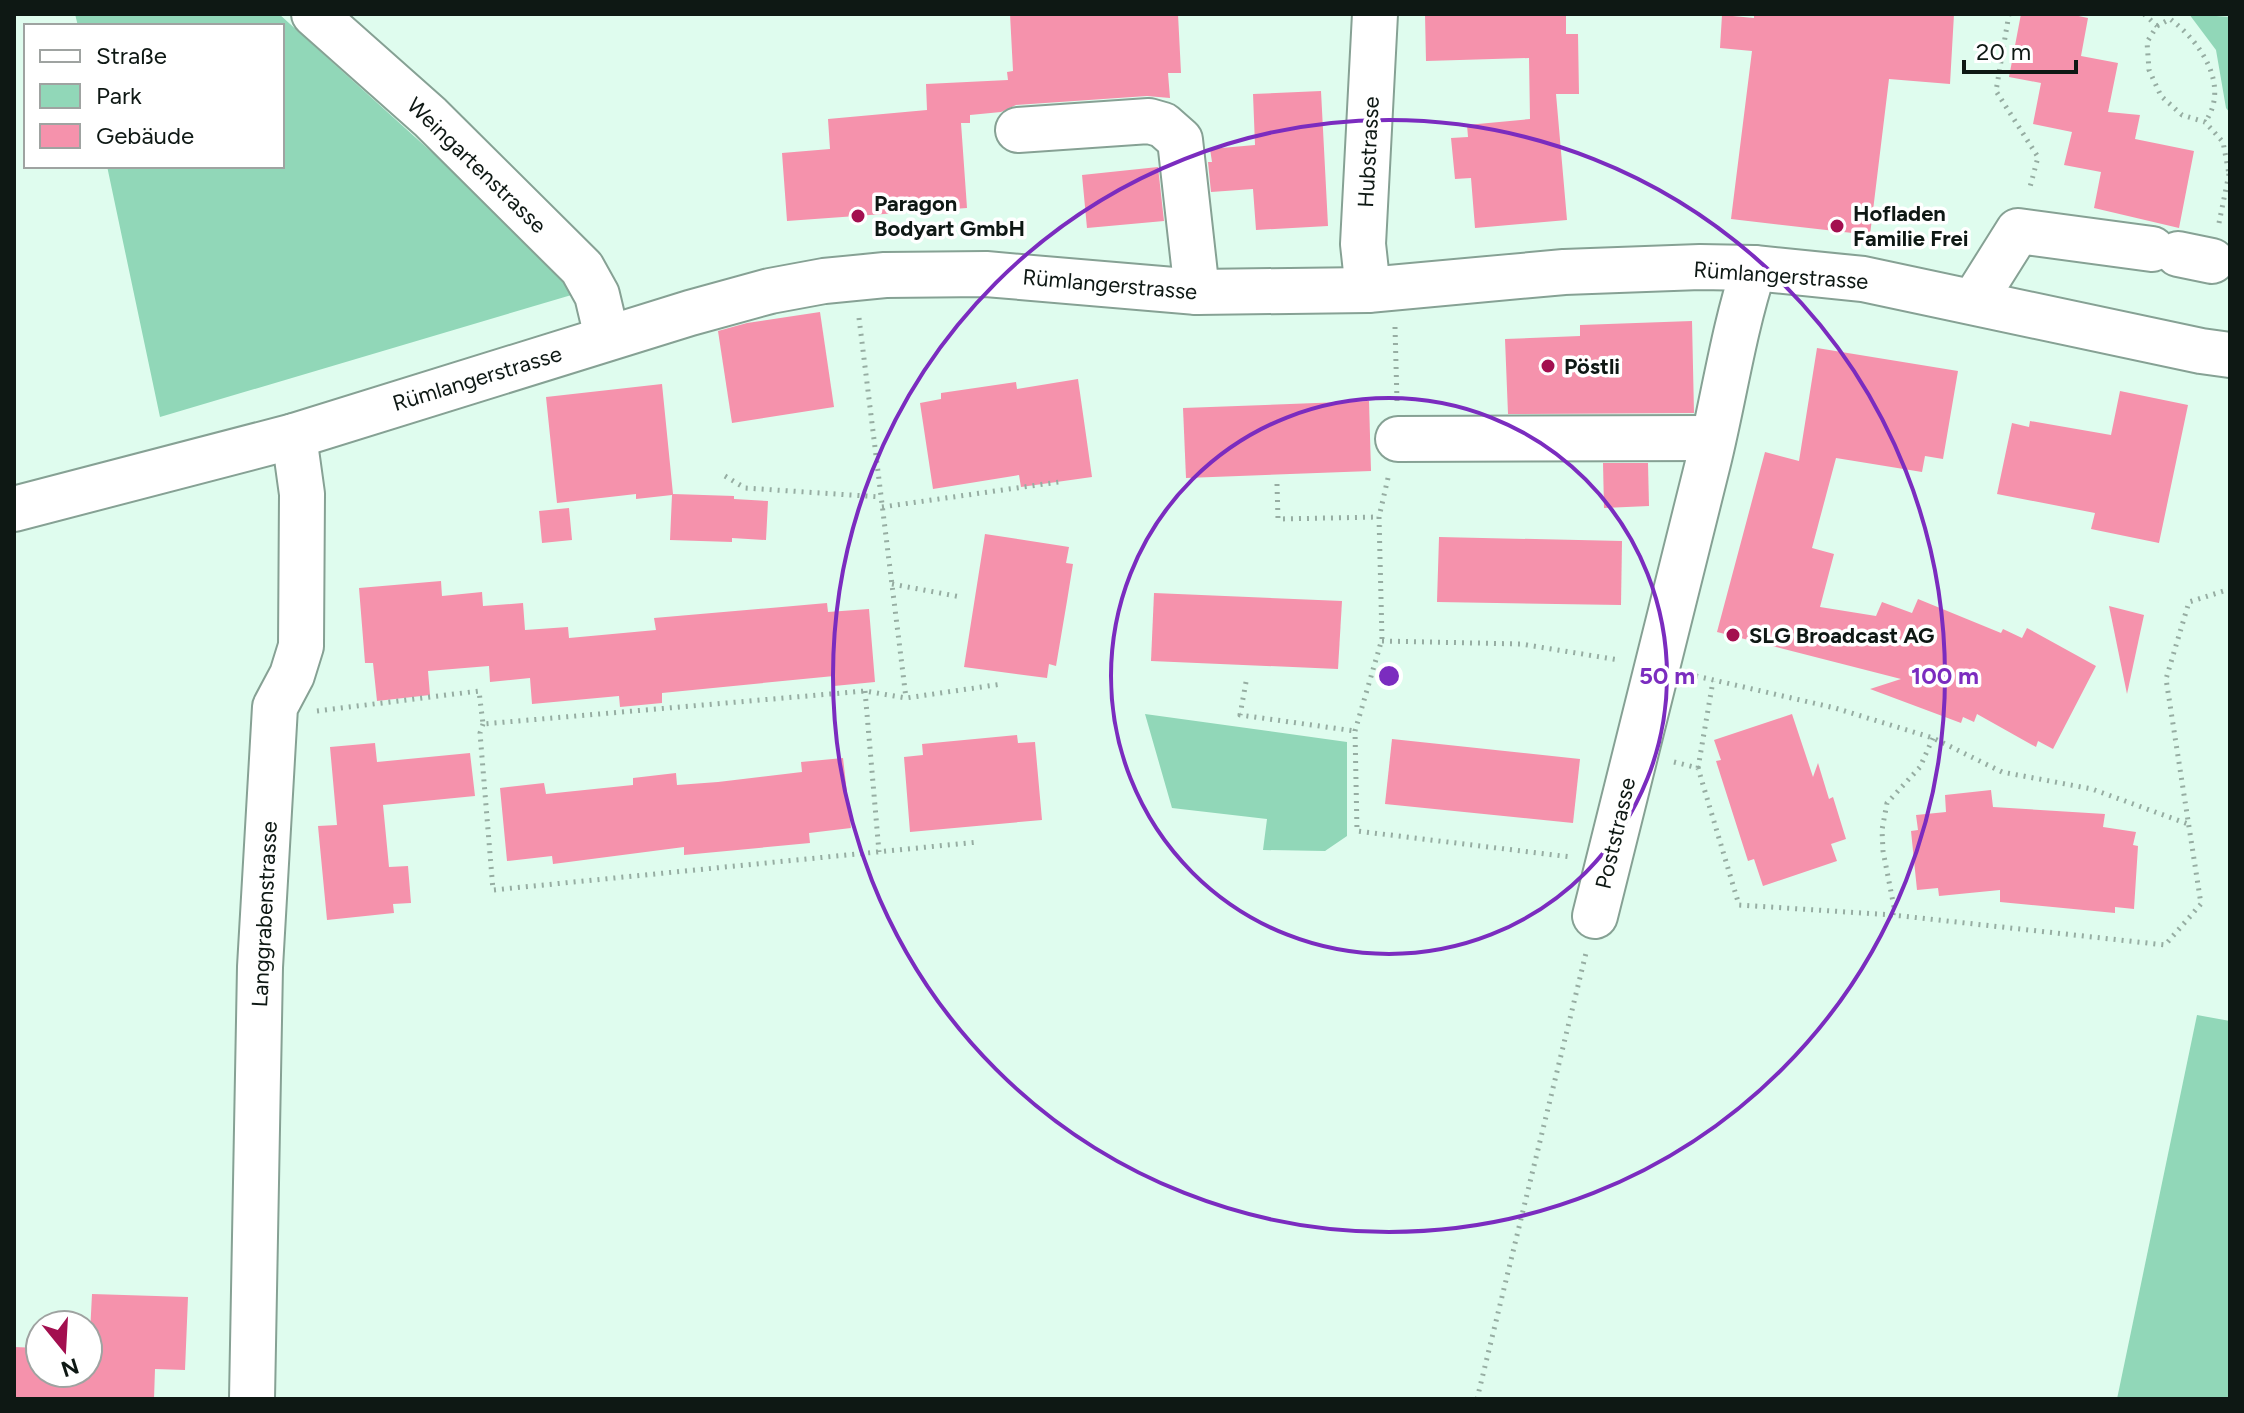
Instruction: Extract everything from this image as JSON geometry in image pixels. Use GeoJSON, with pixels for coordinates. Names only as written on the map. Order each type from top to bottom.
{"type":"FeatureCollection","features":[{"type":"Feature","properties":{"kind":"street","name":"Weingartenstrasse"},"geometry":{"type":"LineString","coordinates":[[314,14],[430,117],[582,268],[597,295],[607,337]]}},
{"type":"Feature","properties":{"kind":"street","name":"Hubstrasse"},"geometry":{"type":"LineString","coordinates":[[1368,290],[1363,244],[1375,14]]}},
{"type":"Feature","properties":{"kind":"street"},"geometry":{"type":"LineString","coordinates":[[1018,130],[1149,121],[1163,125],[1180,140],[1197,292]]}},
{"type":"Feature","properties":{"kind":"street"},"geometry":{"type":"LineString","coordinates":[[1974,301],[2018,231],[2181,255]]}},
{"type":"Feature","properties":{"kind":"street","name":"Rümlangerstrasse"},"geometry":{"type":"LineString","coordinates":[[14,509],[294,436],[607,337],[770,291],[824,281],[885,275],[986,274],[1197,292],[1368,290],[1564,272],[1754,268],[1863,279],[2230,355]]}},
{"type":"Feature","properties":{"kind":"street","name":"Poststrasse"},"geometry":{"type":"LineString","coordinates":[[1595,916],[1711,448],[1744,297],[1754,268]]}},
{"type":"Feature","properties":{"kind":"street","name":"Langgrabenstrasse"},"geometry":{"type":"LineString","coordinates":[[252,1399],[260,967],[275,707],[292,675],[301,646],[302,494],[294,436]]}},
{"type":"Feature","properties":{"kind":"street"},"geometry":{"type":"LineString","coordinates":[[1398,439],[1711,448]]}},
{"type":"Feature","properties":{"kind":"street"},"geometry":{"type":"LineString","coordinates":[[1566,465],[1711,448]]}},
{"type":"Feature","properties":{"kind":"path"},"geometry":{"type":"LineString","coordinates":[[2009,14],[1996,91],[2038,157],[2018,231]]}},
{"type":"Feature","properties":{"kind":"path"},"geometry":{"type":"LineString","coordinates":[[2144,14],[2157,26]]}},
{"type":"Feature","properties":{"kind":"path"},"geometry":{"type":"LineString","coordinates":[[2181,255],[2230,174],[2223,142],[2205,122],[2182,115],[2161,96],[2149,70],[2147,42],[2157,26],[2170,17],[2188,32],[2203,51],[2215,100],[2213,112],[2205,122]]}},
{"type":"Feature","properties":{"kind":"path"},"geometry":{"type":"LineString","coordinates":[[858,311],[906,698]]}},
{"type":"Feature","properties":{"kind":"path"},"geometry":{"type":"LineString","coordinates":[[1394,325],[1398,439],[1379,517],[1382,641],[1355,731],[1357,831],[1561,854],[1607,868]]}},
{"type":"Feature","properties":{"kind":"path"},"geometry":{"type":"LineString","coordinates":[[725,476],[745,488],[881,497]]}},
{"type":"Feature","properties":{"kind":"path"},"geometry":{"type":"LineString","coordinates":[[882,507],[1059,482]]}},
{"type":"Feature","properties":{"kind":"path"},"geometry":{"type":"LineString","coordinates":[[1277,484],[1278,519],[1379,517]]}},
{"type":"Feature","properties":{"kind":"path"},"geometry":{"type":"LineString","coordinates":[[892,584],[961,597]]}},
{"type":"Feature","properties":{"kind":"path"},"geometry":{"type":"LineString","coordinates":[[1713,681],[1698,768],[1739,905],[1893,915],[2165,945],[2201,904],[2166,679],[2189,602],[2230,589]]}},
{"type":"Feature","properties":{"kind":"path"},"geometry":{"type":"LineString","coordinates":[[1382,641],[1521,644],[1655,666],[1835,708],[1933,738],[2002,772],[2092,789],[2188,824]]}},
{"type":"Feature","properties":{"kind":"path"},"geometry":{"type":"LineString","coordinates":[[1246,682],[1240,715],[1355,731]]}},
{"type":"Feature","properties":{"kind":"path"},"geometry":{"type":"LineString","coordinates":[[483,724],[865,691],[906,698],[1002,684]]}},
{"type":"Feature","properties":{"kind":"path"},"geometry":{"type":"LineString","coordinates":[[275,707],[294,713],[479,691],[493,890],[978,842]]}},
{"type":"Feature","properties":{"kind":"path"},"geometry":{"type":"LineString","coordinates":[[865,691],[879,852]]}},
{"type":"Feature","properties":{"kind":"path"},"geometry":{"type":"LineString","coordinates":[[1893,915],[1883,851],[1882,830],[1887,803],[1920,767],[1933,738]]}},
{"type":"Feature","properties":{"kind":"path"},"geometry":{"type":"LineString","coordinates":[[1634,753],[1698,768]]}},
{"type":"Feature","properties":{"kind":"path","name":"Poststrasse"},"geometry":{"type":"LineString","coordinates":[[1477,1399],[1595,916]]}},
{"type":"Feature","properties":{"kind":"green space"},"geometry":{"type":"Polygon","coordinates":[[[75,14],[279,14],[585,291],[160,417],[107,168],[284,168],[284,24],[78,24],[75,14]]]}},
{"type":"Feature","properties":{"kind":"green space"},"geometry":{"type":"Polygon","coordinates":[[[2189,14],[2230,17],[2230,113],[2226,108],[2216,50],[2189,14]]]}},
{"type":"Feature","properties":{"kind":"green space"},"geometry":{"type":"Polygon","coordinates":[[[1145,714],[1347,742],[1347,836],[1325,851],[1263,850],[1267,819],[1172,808],[1145,714]]]}},
{"type":"Feature","properties":{"kind":"green space"},"geometry":{"type":"Polygon","coordinates":[[[2197,1015],[2230,1021],[2230,1399],[2117,1399],[2197,1015]]]}},
{"type":"Feature","properties":{"kind":"building"},"geometry":{"type":"Polygon","coordinates":[[[1010,14],[1178,14],[1181,73],[1168,73],[1170,98],[1147,96],[1016,105],[1001,112],[970,115],[970,123],[961,123],[967,208],[787,221],[782,153],[830,149],[828,119],[927,110],[926,84],[1008,80],[1007,72],[1013,71],[1010,14]]]}},
{"type":"Feature","properties":{"kind":"building"},"geometry":{"type":"Polygon","coordinates":[[[1425,14],[1566,14],[1566,34],[1578,34],[1579,94],[1556,94],[1567,220],[1475,228],[1471,178],[1455,179],[1451,138],[1468,137],[1467,125],[1530,119],[1529,58],[1426,61],[1425,14]]]}},
{"type":"Feature","properties":{"kind":"building"},"geometry":{"type":"Polygon","coordinates":[[[1754,14],[1954,14],[1950,84],[1889,79],[1870,235],[1731,219],[1752,51],[1720,48],[1722,15],[1754,18],[1754,14]]]}},
{"type":"Feature","properties":{"kind":"building"},"geometry":{"type":"Polygon","coordinates":[[[2021,14],[2069,14],[2088,18],[2081,56],[2118,63],[2108,112],[2140,115],[2135,139],[2194,151],[2179,228],[2094,208],[2101,172],[2064,165],[2072,132],[2033,124],[2041,83],[2009,77],[2021,14]]]}},
{"type":"Feature","properties":{"kind":"building"},"geometry":{"type":"Polygon","coordinates":[[[1321,91],[1328,226],[1256,230],[1253,189],[1211,192],[1210,149],[1255,145],[1253,94],[1321,91]]]}},
{"type":"Feature","properties":{"kind":"building"},"geometry":{"type":"Polygon","coordinates":[[[1158,167],[1164,221],[1087,228],[1082,175],[1158,167]]]}},
{"type":"Feature","properties":{"kind":"building"},"geometry":{"type":"Polygon","coordinates":[[[820,312],[834,407],[732,423],[718,331],[747,323],[820,312]]]}},
{"type":"Feature","properties":{"kind":"building"},"geometry":{"type":"Polygon","coordinates":[[[1692,321],[1694,413],[1508,414],[1505,339],[1580,336],[1580,325],[1692,321]]]}},
{"type":"Feature","properties":{"kind":"building"},"geometry":{"type":"Polygon","coordinates":[[[1817,348],[1958,371],[1943,459],[1925,456],[1922,472],[1836,458],[1812,548],[1834,554],[1820,607],[1876,616],[1882,602],[1912,613],[1918,599],[2001,633],[2003,629],[2022,638],[2027,628],[2096,666],[2053,749],[2038,741],[2036,747],[1977,714],[1974,722],[1963,717],[1961,723],[1870,689],[1901,679],[1717,632],[1765,452],[1799,461],[1817,348]]]}},
{"type":"Feature","properties":{"kind":"building"},"geometry":{"type":"Polygon","coordinates":[[[1078,379],[1092,477],[1021,487],[1019,475],[933,489],[920,403],[941,399],[941,393],[1016,382],[1017,389],[1078,379]]]}},
{"type":"Feature","properties":{"kind":"building"},"geometry":{"type":"Polygon","coordinates":[[[662,384],[673,494],[734,496],[734,499],[768,501],[766,540],[670,540],[672,495],[636,499],[636,494],[557,503],[546,397],[662,384]]]}},
{"type":"Feature","properties":{"kind":"building"},"geometry":{"type":"Polygon","coordinates":[[[2120,391],[2188,405],[2159,543],[2091,529],[2095,513],[1997,494],[2012,423],[2029,427],[2030,421],[2111,435],[2120,391]]]}},
{"type":"Feature","properties":{"kind":"building"},"geometry":{"type":"Polygon","coordinates":[[[1369,401],[1371,471],[1186,478],[1183,408],[1369,401]]]}},
{"type":"Feature","properties":{"kind":"building"},"geometry":{"type":"Polygon","coordinates":[[[1603,463],[1648,463],[1649,506],[1604,508],[1603,463]]]}},
{"type":"Feature","properties":{"kind":"building"},"geometry":{"type":"Polygon","coordinates":[[[569,508],[572,540],[542,543],[539,511],[569,508]]]}},
{"type":"Feature","properties":{"kind":"building"},"geometry":{"type":"Polygon","coordinates":[[[985,534],[1069,547],[1066,563],[1073,564],[1067,601],[1056,666],[1049,664],[1047,678],[964,667],[985,534]]]}},
{"type":"Feature","properties":{"kind":"building"},"geometry":{"type":"Polygon","coordinates":[[[1439,537],[1622,541],[1621,605],[1437,602],[1439,537]]]}},
{"type":"Feature","properties":{"kind":"building"},"geometry":{"type":"Polygon","coordinates":[[[441,581],[442,596],[482,592],[483,606],[523,603],[525,630],[568,627],[569,638],[656,630],[654,618],[827,603],[828,612],[869,609],[875,682],[834,686],[834,676],[662,693],[662,703],[620,707],[619,696],[532,704],[530,678],[490,682],[489,666],[428,671],[430,695],[377,701],[373,663],[365,663],[359,588],[441,581]]]}},
{"type":"Feature","properties":{"kind":"building"},"geometry":{"type":"Polygon","coordinates":[[[1154,593],[1342,601],[1338,669],[1151,661],[1154,593]]]}},
{"type":"Feature","properties":{"kind":"building"},"geometry":{"type":"Polygon","coordinates":[[[2109,606],[2144,615],[2127,694],[2109,606]]]}},
{"type":"Feature","properties":{"kind":"building"},"geometry":{"type":"Polygon","coordinates":[[[1792,714],[1813,777],[1818,763],[1846,839],[1831,844],[1837,861],[1763,886],[1754,859],[1748,861],[1716,761],[1721,760],[1714,740],[1792,714]]]}},
{"type":"Feature","properties":{"kind":"building"},"geometry":{"type":"Polygon","coordinates":[[[1017,735],[1018,743],[1035,742],[1042,820],[910,832],[904,757],[923,755],[922,744],[1017,735]]]}},
{"type":"Feature","properties":{"kind":"building"},"geometry":{"type":"Polygon","coordinates":[[[1392,739],[1580,759],[1573,823],[1385,804],[1392,739]]]}},
{"type":"Feature","properties":{"kind":"building"},"geometry":{"type":"Polygon","coordinates":[[[375,743],[377,762],[470,753],[475,796],[383,805],[389,867],[408,866],[411,903],[393,904],[394,913],[327,920],[318,826],[337,825],[330,747],[375,743]]]}},
{"type":"Feature","properties":{"kind":"building"},"geometry":{"type":"Polygon","coordinates":[[[843,758],[851,828],[809,833],[810,843],[684,855],[684,847],[553,864],[552,856],[507,861],[500,788],[544,783],[546,794],[633,785],[633,778],[676,773],[677,785],[718,782],[802,772],[801,762],[843,758]]]}},
{"type":"Feature","properties":{"kind":"building"},"geometry":{"type":"Polygon","coordinates":[[[1991,790],[1993,807],[2105,814],[2103,827],[2136,832],[2133,845],[2138,846],[2134,909],[2115,907],[2115,913],[2000,902],[2000,890],[1939,896],[1938,888],[1917,890],[1911,831],[1918,830],[1916,815],[1946,812],[1945,795],[1991,790]]]}},
{"type":"Feature","properties":{"kind":"building"},"geometry":{"type":"Polygon","coordinates":[[[92,1294],[188,1297],[185,1370],[155,1369],[154,1399],[14,1399],[14,1347],[24,1347],[24,1389],[104,1389],[104,1309],[91,1309],[92,1294]]]}},
{"type":"Feature","properties":{"kind":"place","name":"Paragon Bodyart GmbH"},"geometry":{"type":"Point","coordinates":[858,216]}},
{"type":"Feature","properties":{"kind":"place","name":"Hofladen Familie Frei"},"geometry":{"type":"Point","coordinates":[1837,226]}},
{"type":"Feature","properties":{"kind":"place","name":"Pöstli"},"geometry":{"type":"Point","coordinates":[1548,366]}},
{"type":"Feature","properties":{"kind":"place","name":"SLG Broadcast AG"},"geometry":{"type":"Point","coordinates":[1733,635]}}]}
